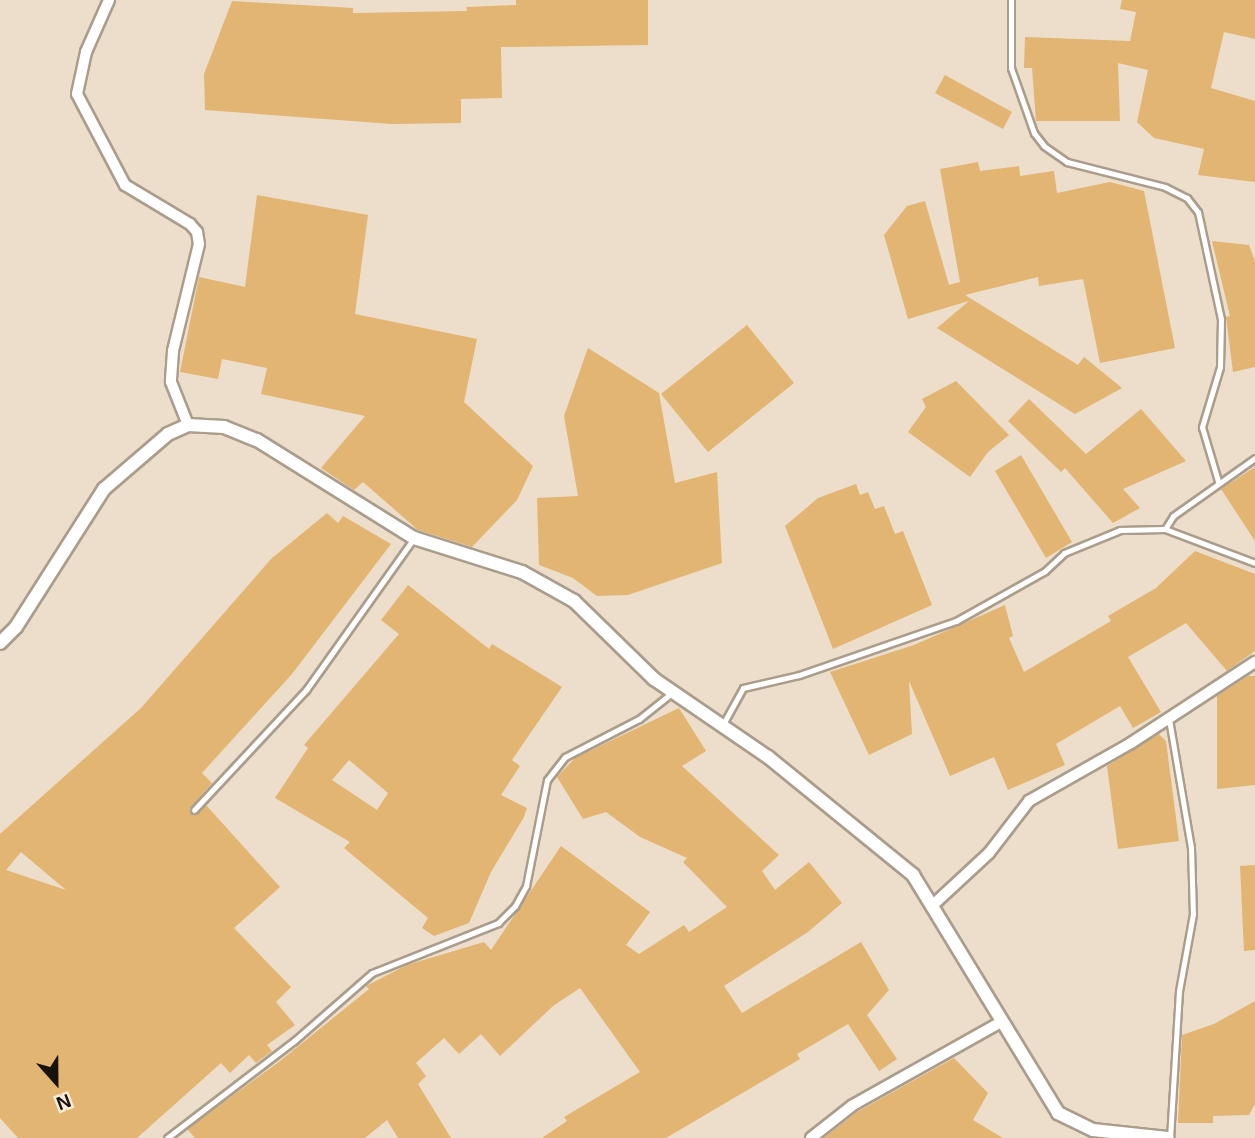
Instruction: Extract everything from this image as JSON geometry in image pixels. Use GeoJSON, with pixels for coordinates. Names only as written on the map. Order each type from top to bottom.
{"type":"FeatureCollection","features":[{"type":"Feature","properties":{"kind":"street"},"geometry":{"type":"LineString","coordinates":[[109,0],[86,51],[76,94],[125,185],[190,224],[197,232],[199,244],[173,351],[171,382],[188,425]]}},
{"type":"Feature","properties":{"kind":"street"},"geometry":{"type":"LineString","coordinates":[[0,643],[16,627],[104,489],[168,434],[188,425],[224,427],[257,440],[414,538],[522,572],[574,601],[624,653],[673,692],[768,757],[914,875],[1058,1113],[1093,1130],[1169,1138]]}},
{"type":"Feature","properties":{"kind":"street"},"geometry":{"type":"LineString","coordinates":[[934,904],[989,853],[1029,801],[1170,719],[1255,662]]}},
{"type":"Feature","properties":{"kind":"street"},"geometry":{"type":"LineString","coordinates":[[811,1138],[853,1105],[1001,1022]]}},
{"type":"Feature","properties":{"kind":"lane"},"geometry":{"type":"LineString","coordinates":[[1011,0],[1011,68],[1034,133],[1044,146],[1067,162],[1165,187],[1186,198],[1198,212],[1221,319],[1220,367],[1202,427],[1218,481]]}},
{"type":"Feature","properties":{"kind":"lane"},"geometry":{"type":"LineString","coordinates":[[1165,529],[1173,516],[1218,481],[1255,458]]}},
{"type":"Feature","properties":{"kind":"lane"},"geometry":{"type":"LineString","coordinates":[[722,726],[743,688],[799,675],[956,621],[1092,539],[1145,527],[1165,529],[1255,563]]}},
{"type":"Feature","properties":{"kind":"lane"},"geometry":{"type":"LineString","coordinates":[[194,810],[306,690],[414,538]]}},
{"type":"Feature","properties":{"kind":"lane"},"geometry":{"type":"LineString","coordinates":[[167,1138],[294,1041],[372,973],[498,923],[515,906],[526,886],[547,780],[565,757],[639,719],[673,692]]}},
{"type":"Feature","properties":{"kind":"lane"},"geometry":{"type":"LineString","coordinates":[[1169,1138],[1179,991],[1193,914],[1191,848],[1170,719]]}},
{"type":"Feature","properties":{"kind":"building"},"geometry":{"type":"Polygon","coordinates":[[[516,0],[648,0],[648,45],[501,47],[502,98],[461,99],[461,123],[392,124],[205,110],[204,74],[232,1],[353,8],[353,13],[467,11],[466,7],[516,5],[516,0]]]}},
{"type":"Feature","properties":{"kind":"building"},"geometry":{"type":"Polygon","coordinates":[[[1122,0],[1255,0],[1255,39],[1224,32],[1211,88],[1255,101],[1255,182],[1198,175],[1204,149],[1154,138],[1137,122],[1148,70],[1118,63],[1120,121],[1036,121],[1032,68],[1024,68],[1025,37],[1130,41],[1136,12],[1120,9],[1122,0]]]}},
{"type":"Feature","properties":{"kind":"building"},"geometry":{"type":"Polygon","coordinates":[[[945,75],[1012,112],[1003,129],[935,93],[945,75]]]}},
{"type":"Feature","properties":{"kind":"building"},"geometry":{"type":"Polygon","coordinates":[[[978,162],[980,171],[1019,166],[1020,176],[1054,171],[1057,193],[1110,182],[1144,191],[1175,348],[1100,363],[1083,279],[1039,286],[1038,277],[965,295],[1078,365],[1084,357],[1122,388],[1075,414],[937,328],[969,301],[908,319],[884,235],[907,206],[925,201],[949,285],[960,282],[940,169],[978,162]]]}},
{"type":"Feature","properties":{"kind":"building"},"geometry":{"type":"Polygon","coordinates":[[[257,195],[368,215],[355,314],[477,339],[464,402],[533,466],[517,500],[472,547],[418,530],[363,482],[354,490],[321,468],[365,416],[261,394],[267,368],[222,359],[218,379],[180,372],[199,277],[245,287],[257,195]]]}},
{"type":"Feature","properties":{"kind":"building"},"geometry":{"type":"Polygon","coordinates":[[[1212,241],[1249,245],[1255,261],[1255,367],[1233,372],[1226,317],[1230,316],[1212,241]]]}},
{"type":"Feature","properties":{"kind":"building"},"geometry":{"type":"Polygon","coordinates":[[[747,325],[794,383],[708,452],[661,394],[747,325]]]}},
{"type":"Feature","properties":{"kind":"building"},"geometry":{"type":"Polygon","coordinates":[[[588,348],[659,393],[675,483],[717,472],[722,563],[628,595],[597,596],[573,578],[539,565],[537,498],[578,496],[564,416],[588,348]]]}},
{"type":"Feature","properties":{"kind":"building"},"geometry":{"type":"Polygon","coordinates":[[[956,381],[1009,435],[988,452],[970,477],[908,432],[926,407],[922,399],[956,381]]]}},
{"type":"Feature","properties":{"kind":"building"},"geometry":{"type":"Polygon","coordinates":[[[1029,399],[1086,454],[1141,409],[1186,461],[1123,489],[1140,508],[1113,523],[1065,468],[1061,472],[1008,421],[1029,399]]]}},
{"type":"Feature","properties":{"kind":"building"},"geometry":{"type":"Polygon","coordinates":[[[1021,455],[1072,542],[1046,558],[995,471],[1021,455]]]}},
{"type":"Feature","properties":{"kind":"building"},"geometry":{"type":"Polygon","coordinates":[[[1255,467],[1255,541],[1221,489],[1255,467]]]}},
{"type":"Feature","properties":{"kind":"building"},"geometry":{"type":"Polygon","coordinates":[[[856,484],[860,495],[868,492],[875,509],[884,506],[895,534],[903,531],[932,605],[833,649],[785,526],[818,498],[856,484]]]}},
{"type":"Feature","properties":{"kind":"building"},"geometry":{"type":"Polygon","coordinates":[[[327,513],[338,523],[343,516],[391,544],[292,674],[202,773],[212,783],[189,809],[195,815],[206,805],[280,887],[234,928],[291,987],[276,1002],[295,1025],[267,1045],[272,1051],[256,1063],[249,1055],[230,1073],[221,1063],[137,1138],[18,1138],[0,1118],[0,834],[141,708],[271,559],[327,513]],[[21,852],[6,870],[66,890],[21,852]]]}},
{"type":"Feature","properties":{"kind":"building"},"geometry":{"type":"Polygon","coordinates":[[[1195,551],[1255,574],[1255,651],[1227,671],[1186,623],[1128,657],[1161,712],[1133,728],[1120,706],[1056,744],[1065,765],[1008,790],[994,757],[950,776],[909,681],[912,734],[869,755],[830,672],[914,645],[1005,605],[1013,636],[1009,638],[1024,672],[1111,621],[1108,616],[1156,588],[1195,551]]]}},
{"type":"Feature","properties":{"kind":"building"},"geometry":{"type":"Polygon","coordinates":[[[408,585],[489,649],[492,644],[562,687],[512,760],[520,766],[501,795],[527,808],[524,817],[491,872],[469,923],[434,936],[422,928],[428,918],[344,848],[350,842],[275,798],[308,748],[304,745],[399,634],[381,620],[408,585]],[[349,760],[332,780],[377,810],[388,793],[349,760]]]}},
{"type":"Feature","properties":{"kind":"building"},"geometry":{"type":"Polygon","coordinates":[[[1248,676],[1255,676],[1255,785],[1217,789],[1217,696],[1248,676]]]}},
{"type":"Feature","properties":{"kind":"building"},"geometry":{"type":"Polygon","coordinates":[[[679,708],[706,751],[682,766],[779,855],[762,871],[775,890],[809,862],[842,903],[808,932],[724,986],[742,1013],[861,942],[889,990],[867,1015],[897,1059],[879,1071],[848,1024],[797,1054],[800,1059],[666,1138],[542,1138],[567,1121],[564,1117],[640,1072],[580,988],[553,1006],[500,1056],[481,1034],[459,1054],[444,1038],[416,1063],[426,1076],[418,1084],[451,1138],[398,1138],[387,1120],[365,1138],[195,1138],[187,1129],[280,1061],[369,989],[366,986],[407,965],[484,942],[491,950],[561,846],[650,912],[626,945],[639,954],[684,925],[689,932],[727,907],[683,862],[687,858],[640,837],[606,812],[583,819],[557,777],[575,758],[679,708]]]}},
{"type":"Feature","properties":{"kind":"building"},"geometry":{"type":"Polygon","coordinates":[[[1159,734],[1166,741],[1179,841],[1118,849],[1107,766],[1159,734]]]}},
{"type":"Feature","properties":{"kind":"building"},"geometry":{"type":"Polygon","coordinates":[[[1255,865],[1255,950],[1244,951],[1240,866],[1255,865]]]}},
{"type":"Feature","properties":{"kind":"building"},"geometry":{"type":"Polygon","coordinates":[[[1255,1001],[1255,1104],[1249,1115],[1213,1116],[1213,1123],[1178,1123],[1182,1035],[1214,1024],[1255,1001]]]}},
{"type":"Feature","properties":{"kind":"building"},"geometry":{"type":"Polygon","coordinates":[[[954,1058],[988,1093],[973,1120],[1003,1138],[824,1138],[857,1112],[954,1058]]]}}]}
